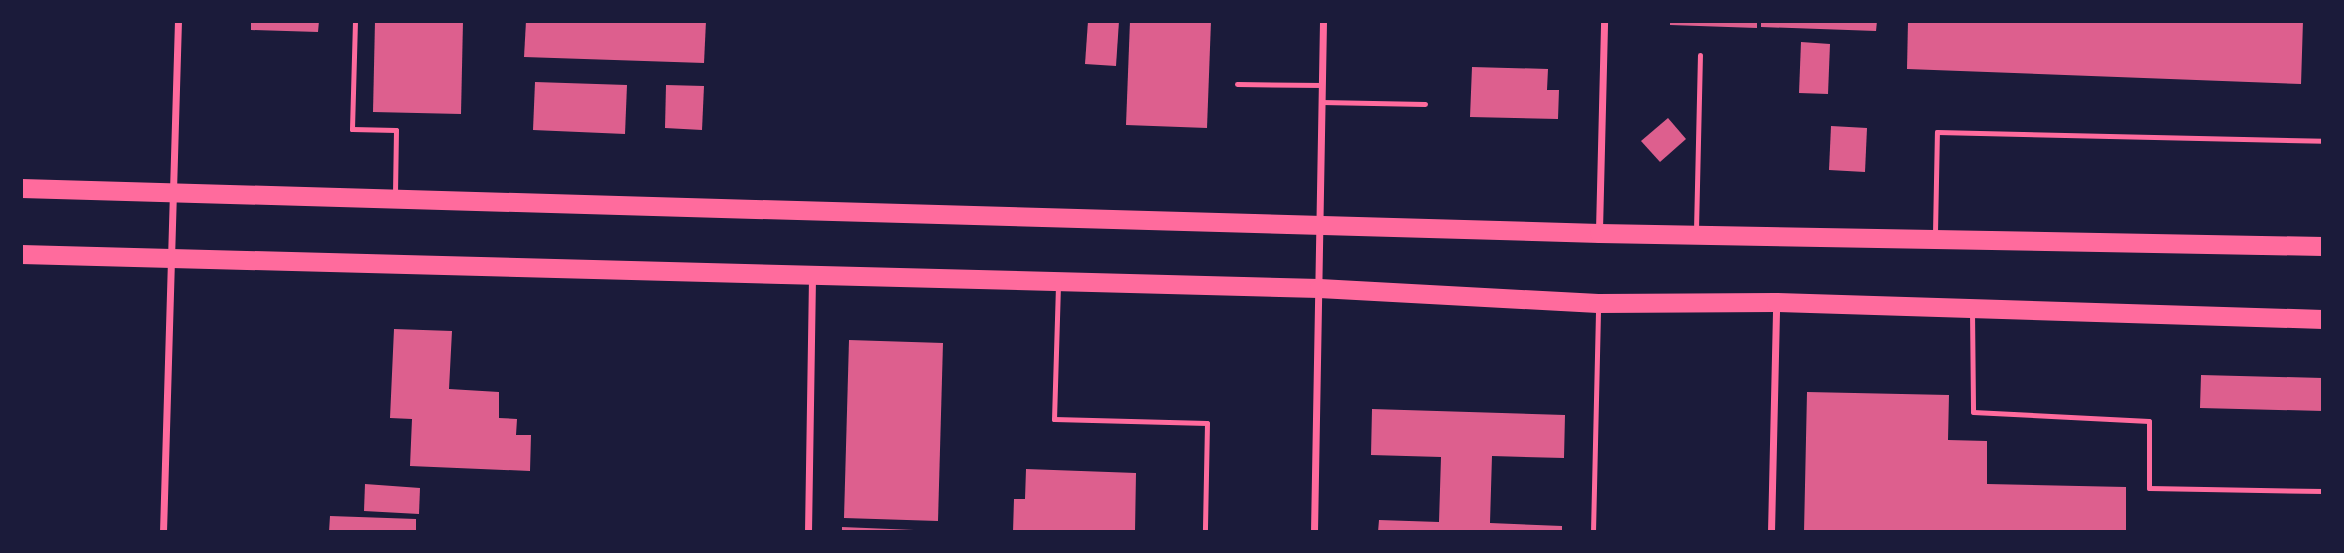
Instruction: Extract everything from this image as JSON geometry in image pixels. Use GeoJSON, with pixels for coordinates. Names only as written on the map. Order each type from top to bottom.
{"type":"FeatureCollection","features":[{"type":"Feature","properties":{"kind":"highway"},"geometry":{"type":"LineString","coordinates":[[21,188],[1318,226],[2323,246]]}},
{"type":"Feature","properties":{"kind":"highway"},"geometry":{"type":"LineString","coordinates":[[21,254],[1319,288],[1598,303],[1776,302],[2323,319]]}},
{"type":"Feature","properties":{"kind":"street"},"geometry":{"type":"LineString","coordinates":[[163,532],[178,21]]}},
{"type":"Feature","properties":{"kind":"street"},"geometry":{"type":"LineString","coordinates":[[1314,532],[1323,21]]}},
{"type":"Feature","properties":{"kind":"street"},"geometry":{"type":"LineString","coordinates":[[1599,233],[1605,21]]}},
{"type":"Feature","properties":{"kind":"street"},"geometry":{"type":"LineString","coordinates":[[808,532],[812,276]]}},
{"type":"Feature","properties":{"kind":"street"},"geometry":{"type":"LineString","coordinates":[[1771,532],[1776,302]]}},
{"type":"Feature","properties":{"kind":"lane"},"geometry":{"type":"LineString","coordinates":[[355,21],[352,129],[396,130],[395,198]]}},
{"type":"Feature","properties":{"kind":"lane"},"geometry":{"type":"LineString","coordinates":[[1696,234],[1700,55]]}},
{"type":"Feature","properties":{"kind":"lane"},"geometry":{"type":"LineString","coordinates":[[1237,84],[1322,85]]}},
{"type":"Feature","properties":{"kind":"lane"},"geometry":{"type":"LineString","coordinates":[[1321,102],[1425,104]]}},
{"type":"Feature","properties":{"kind":"lane"},"geometry":{"type":"LineString","coordinates":[[1935,238],[1937,132],[2323,141]]}},
{"type":"Feature","properties":{"kind":"lane"},"geometry":{"type":"LineString","coordinates":[[1058,282],[1054,419],[1207,424],[1205,532]]}},
{"type":"Feature","properties":{"kind":"lane"},"geometry":{"type":"LineString","coordinates":[[1592,532],[1598,303]]}},
{"type":"Feature","properties":{"kind":"lane"},"geometry":{"type":"LineString","coordinates":[[1972,308],[1973,412],[2149,421],[2148,488],[2323,491]]}},
{"type":"Feature","properties":{"kind":"building"},"geometry":{"type":"Polygon","coordinates":[[[251,21],[319,21],[318,32],[251,30],[251,21]]]}},
{"type":"Feature","properties":{"kind":"building"},"geometry":{"type":"Polygon","coordinates":[[[375,21],[463,21],[461,114],[373,112],[375,21]]]}},
{"type":"Feature","properties":{"kind":"building"},"geometry":{"type":"Polygon","coordinates":[[[526,21],[706,21],[704,63],[524,57],[526,21]]]}},
{"type":"Feature","properties":{"kind":"building"},"geometry":{"type":"Polygon","coordinates":[[[1088,21],[1119,21],[1116,66],[1085,64],[1088,21]]]}},
{"type":"Feature","properties":{"kind":"building"},"geometry":{"type":"Polygon","coordinates":[[[1130,21],[1211,21],[1207,128],[1126,125],[1130,21]]]}},
{"type":"Feature","properties":{"kind":"building"},"geometry":{"type":"Polygon","coordinates":[[[1670,21],[1757,21],[1757,28],[1670,25],[1670,21]]]}},
{"type":"Feature","properties":{"kind":"building"},"geometry":{"type":"Polygon","coordinates":[[[1761,21],[1877,21],[1876,31],[1761,27],[1761,21]]]}},
{"type":"Feature","properties":{"kind":"building"},"geometry":{"type":"Polygon","coordinates":[[[1908,21],[2303,21],[2301,84],[1907,69],[1908,21]]]}},
{"type":"Feature","properties":{"kind":"building"},"geometry":{"type":"Polygon","coordinates":[[[1801,42],[1830,44],[1828,94],[1799,93],[1801,42]]]}},
{"type":"Feature","properties":{"kind":"building"},"geometry":{"type":"Polygon","coordinates":[[[1472,67],[1548,69],[1547,90],[1559,90],[1558,119],[1470,117],[1472,67]]]}},
{"type":"Feature","properties":{"kind":"building"},"geometry":{"type":"Polygon","coordinates":[[[535,82],[627,85],[625,134],[533,130],[535,82]]]}},
{"type":"Feature","properties":{"kind":"building"},"geometry":{"type":"Polygon","coordinates":[[[666,85],[704,86],[702,130],[665,128],[666,85]]]}},
{"type":"Feature","properties":{"kind":"building"},"geometry":{"type":"Polygon","coordinates":[[[1668,118],[1686,139],[1660,162],[1641,141],[1668,118]]]}},
{"type":"Feature","properties":{"kind":"building"},"geometry":{"type":"Polygon","coordinates":[[[1831,126],[1867,128],[1865,172],[1829,170],[1831,126]]]}},
{"type":"Feature","properties":{"kind":"building"},"geometry":{"type":"Polygon","coordinates":[[[394,329],[452,331],[449,389],[499,392],[499,418],[517,419],[516,435],[531,435],[530,471],[410,466],[412,419],[390,418],[394,329]]]}},
{"type":"Feature","properties":{"kind":"building"},"geometry":{"type":"Polygon","coordinates":[[[849,340],[943,343],[938,521],[844,518],[849,340]]]}},
{"type":"Feature","properties":{"kind":"building"},"geometry":{"type":"Polygon","coordinates":[[[2201,375],[2323,378],[2323,411],[2200,408],[2201,375]]]}},
{"type":"Feature","properties":{"kind":"building"},"geometry":{"type":"Polygon","coordinates":[[[1807,392],[1949,395],[1948,440],[1987,441],[1987,484],[2126,487],[2126,532],[1804,532],[1807,392]]]}},
{"type":"Feature","properties":{"kind":"building"},"geometry":{"type":"Polygon","coordinates":[[[1372,409],[1565,415],[1564,458],[1492,456],[1490,523],[1562,526],[1562,532],[1378,532],[1379,520],[1439,522],[1441,457],[1371,455],[1372,409]]]}},
{"type":"Feature","properties":{"kind":"building"},"geometry":{"type":"Polygon","coordinates":[[[1026,469],[1136,473],[1135,532],[1013,532],[1014,499],[1025,499],[1026,469]]]}},
{"type":"Feature","properties":{"kind":"building"},"geometry":{"type":"Polygon","coordinates":[[[365,484],[420,488],[419,514],[364,511],[365,484]]]}},
{"type":"Feature","properties":{"kind":"building"},"geometry":{"type":"Polygon","coordinates":[[[330,516],[416,519],[416,532],[329,532],[330,516]]]}},
{"type":"Feature","properties":{"kind":"building"},"geometry":{"type":"Polygon","coordinates":[[[842,527],[914,530],[914,532],[842,532],[842,527]]]}}]}
